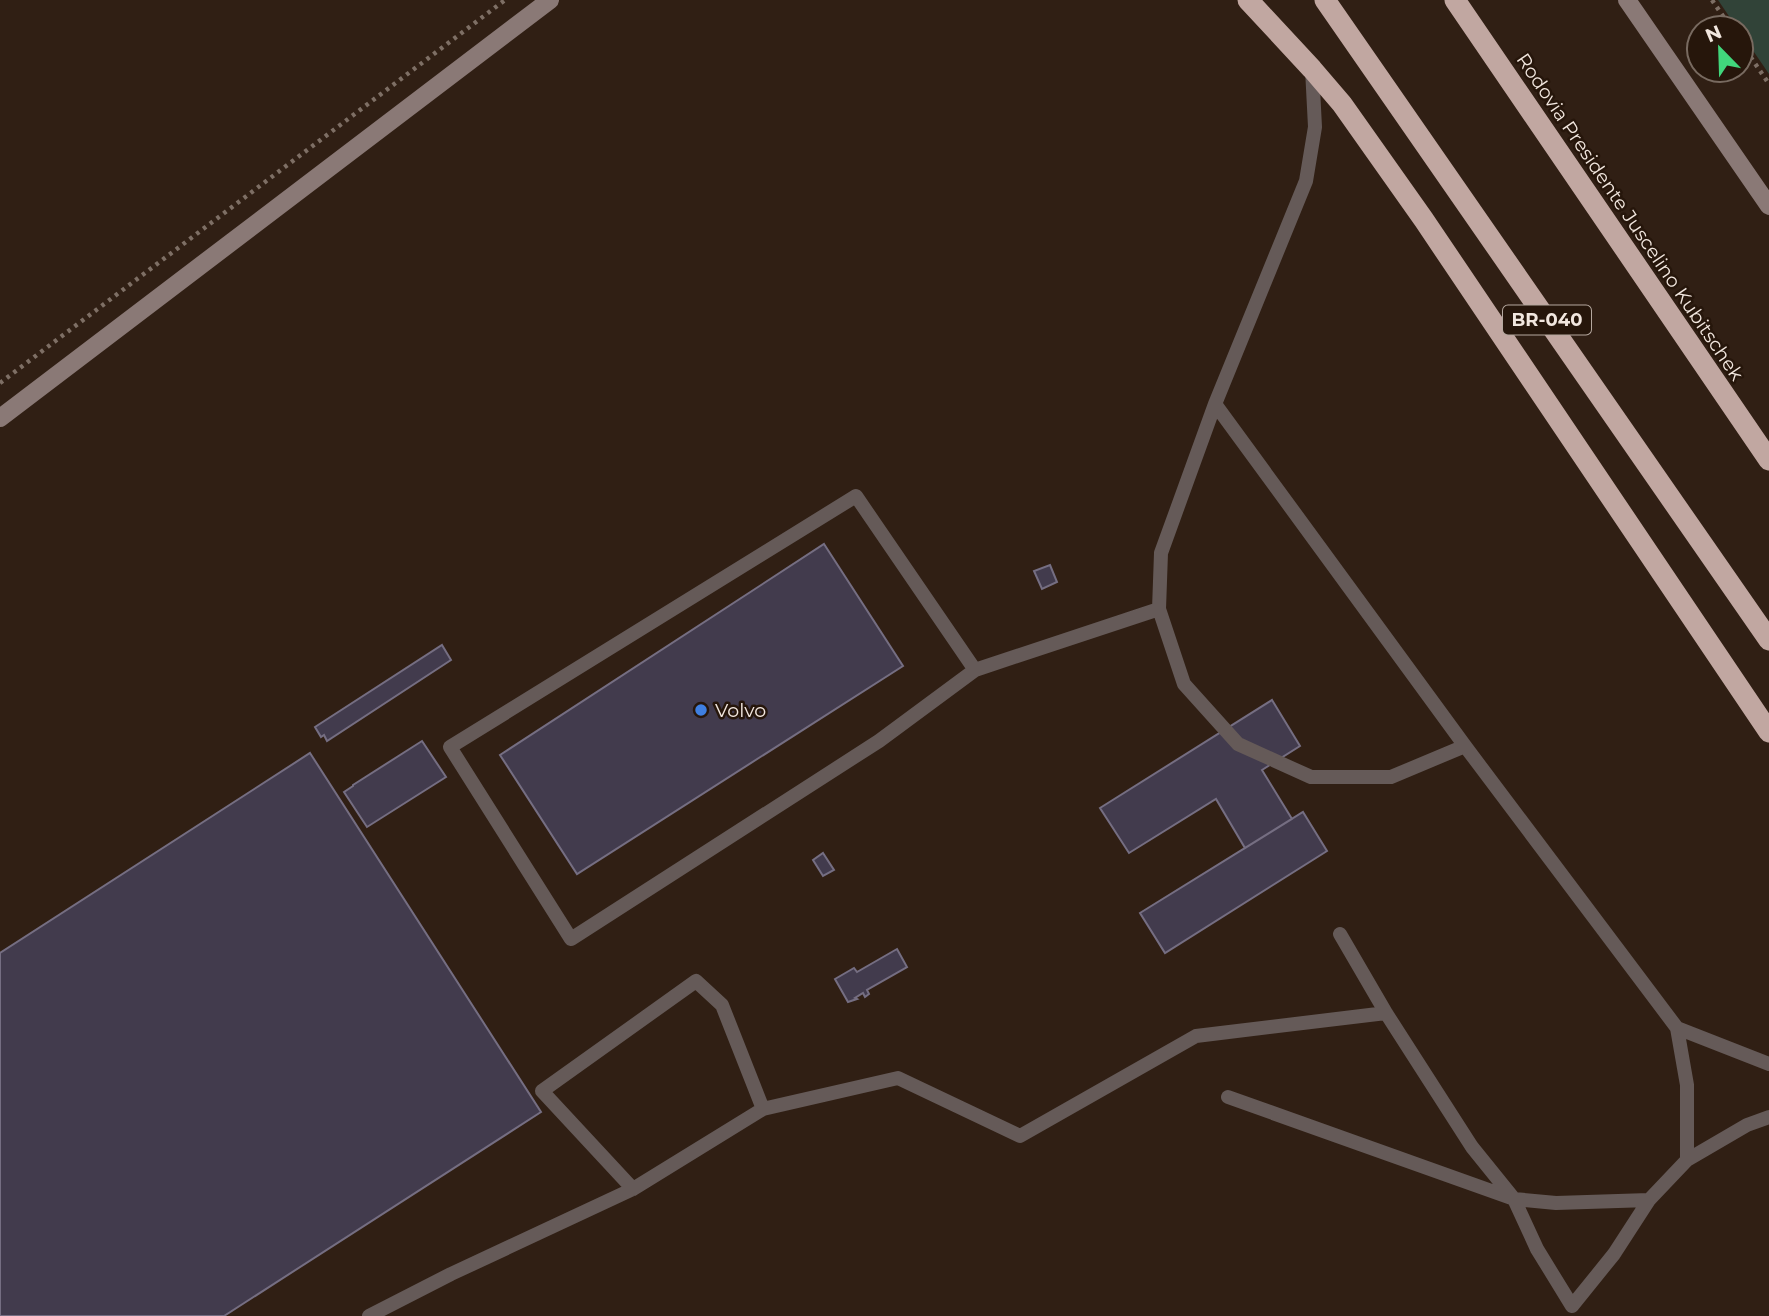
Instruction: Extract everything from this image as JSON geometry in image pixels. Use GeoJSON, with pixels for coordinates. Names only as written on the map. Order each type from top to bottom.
{"type":"FeatureCollection","features":[{"type":"Feature","properties":{"kind":"highway","name":"BR-040"},"geometry":{"type":"LineString","coordinates":[[1325,0],[1769,640]]}},
{"type":"Feature","properties":{"kind":"highway","name":"Rodovia Presidente Juscelino Kubitschek"},"geometry":{"type":"LineString","coordinates":[[1455,0],[1769,460]]}},
{"type":"Feature","properties":{"kind":"highway"},"geometry":{"type":"LineString","coordinates":[[1248,1],[1342,104],[1424,220],[1769,732]]}},
{"type":"Feature","properties":{"kind":"street"},"geometry":{"type":"LineString","coordinates":[[0,418],[550,0]]}},
{"type":"Feature","properties":{"kind":"street"},"geometry":{"type":"LineString","coordinates":[[1627,0],[1769,206]]}},
{"type":"Feature","properties":{"kind":"lane"},"geometry":{"type":"LineString","coordinates":[[1312,69],[1315,127],[1306,181],[1215,404],[1161,553],[1159,609],[1184,684],[1238,744],[1311,777],[1391,777],[1465,746]]}},
{"type":"Feature","properties":{"kind":"lane"},"geometry":{"type":"LineString","coordinates":[[1215,404],[1465,746],[1677,1028],[1687,1085],[1687,1160]]}},
{"type":"Feature","properties":{"kind":"lane"},"geometry":{"type":"LineString","coordinates":[[975,670],[856,496],[450,747],[571,939],[880,741],[975,670],[1159,609]]}},
{"type":"Feature","properties":{"kind":"lane"},"geometry":{"type":"LineString","coordinates":[[1340,934],[1386,1013],[1472,1147],[1514,1199],[1570,1311],[1614,1254],[1649,1200],[1687,1160],[1747,1125],[1769,1117]]}},
{"type":"Feature","properties":{"kind":"lane"},"geometry":{"type":"LineString","coordinates":[[633,1189],[542,1091],[696,982],[722,1005],[763,1109]]}},
{"type":"Feature","properties":{"kind":"lane"},"geometry":{"type":"LineString","coordinates":[[369,1316],[451,1274],[633,1189],[763,1109],[898,1079],[1020,1136],[1196,1036],[1386,1013]]}},
{"type":"Feature","properties":{"kind":"lane"},"geometry":{"type":"LineString","coordinates":[[1677,1028],[1769,1064]]}},
{"type":"Feature","properties":{"kind":"lane"},"geometry":{"type":"LineString","coordinates":[[1228,1097],[1514,1199],[1556,1203],[1649,1200]]}},
{"type":"Feature","properties":{"kind":"path"},"geometry":{"type":"LineString","coordinates":[[0,383],[505,0]]}},
{"type":"Feature","properties":{"kind":"path"},"geometry":{"type":"LineString","coordinates":[[1755,64],[1769,84]]}},
{"type":"Feature","properties":{"kind":"green space"},"geometry":{"type":"Polygon","coordinates":[[[1718,0],[1769,0],[1769,74],[1755,54],[1755,14],[1728,14],[1718,0]]]}},
{"type":"Feature","properties":{"kind":"building","name":"Volvo"},"geometry":{"type":"Polygon","coordinates":[[[824,544],[903,666],[577,874],[500,755],[824,544]]]}},
{"type":"Feature","properties":{"kind":"building"},"geometry":{"type":"Polygon","coordinates":[[[1050,565],[1057,582],[1042,589],[1034,571],[1050,565]]]}},
{"type":"Feature","properties":{"kind":"building"},"geometry":{"type":"Polygon","coordinates":[[[442,645],[451,660],[327,741],[324,735],[321,737],[315,727],[442,645]]]}},
{"type":"Feature","properties":{"kind":"building"},"geometry":{"type":"Polygon","coordinates":[[[1272,700],[1300,746],[1262,770],[1292,819],[1245,848],[1216,799],[1129,853],[1100,808],[1272,700]]]}},
{"type":"Feature","properties":{"kind":"building"},"geometry":{"type":"Polygon","coordinates":[[[422,741],[446,777],[367,827],[344,792],[422,741]]]}},
{"type":"Feature","properties":{"kind":"building"},"geometry":{"type":"Polygon","coordinates":[[[310,753],[541,1112],[224,1316],[0,1316],[0,953],[310,753]]]}},
{"type":"Feature","properties":{"kind":"building"},"geometry":{"type":"Polygon","coordinates":[[[1303,812],[1327,851],[1165,953],[1140,913],[1303,812]]]}},
{"type":"Feature","properties":{"kind":"building"},"geometry":{"type":"Polygon","coordinates":[[[823,853],[834,870],[823,876],[813,860],[823,853]]]}},
{"type":"Feature","properties":{"kind":"building"},"geometry":{"type":"Polygon","coordinates":[[[897,949],[907,967],[867,990],[869,994],[865,997],[863,993],[848,1002],[835,979],[854,968],[857,972],[897,949]]]}},
{"type":"Feature","properties":{"kind":"place","name":"Volvo"},"geometry":{"type":"Point","coordinates":[701,710]}}]}
